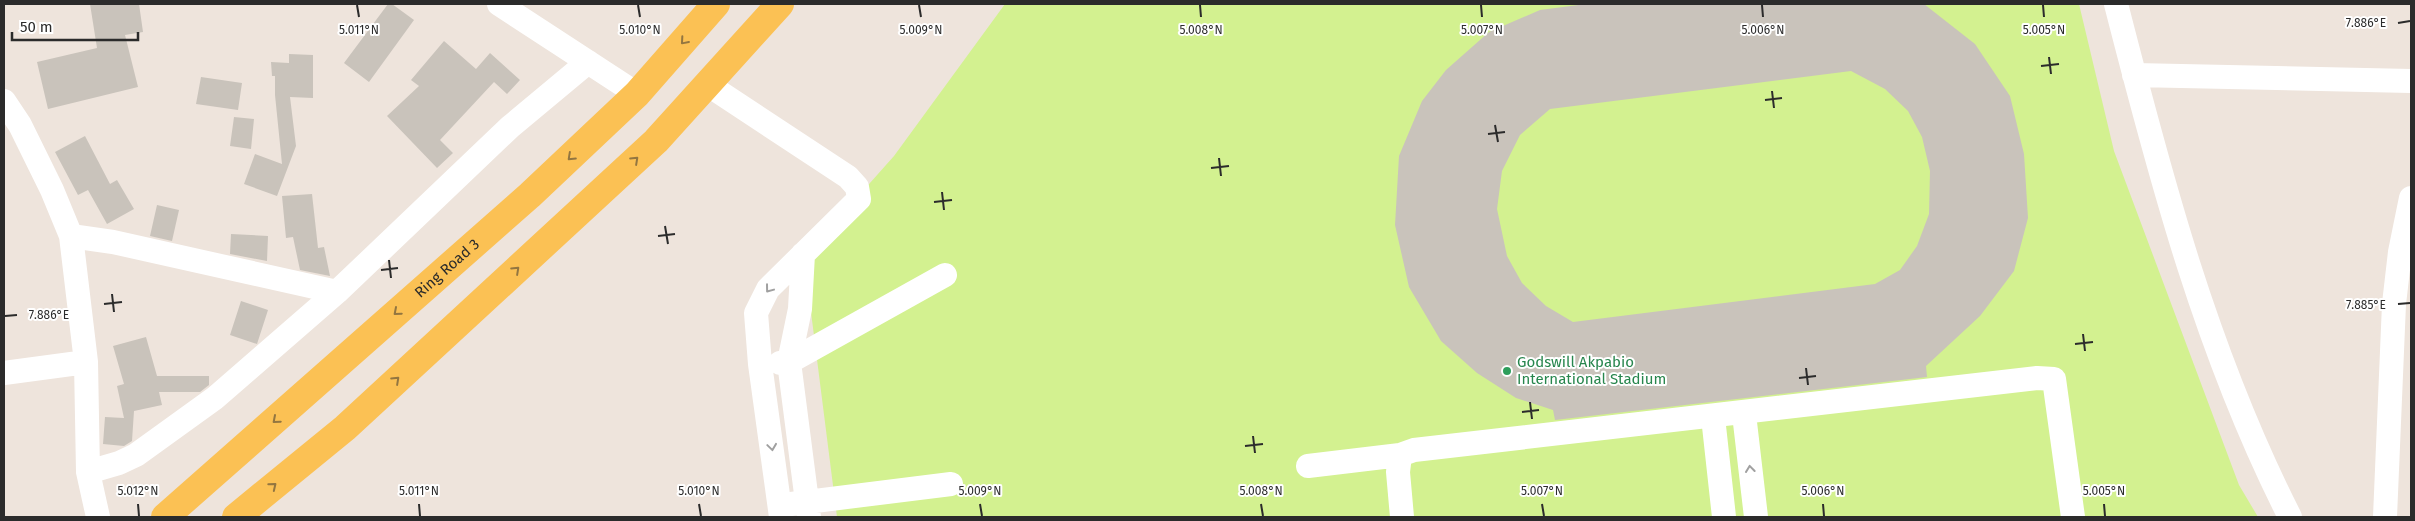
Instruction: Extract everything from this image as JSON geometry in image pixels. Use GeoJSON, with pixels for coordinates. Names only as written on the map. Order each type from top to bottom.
{"type":"FeatureCollection","features":[{"type":"Feature","properties":{"kind":"main road","name":"Ring Road 3"},"geometry":{"type":"LineString","coordinates":[[165,517],[522,202],[637,94],[716,4]]}},
{"type":"Feature","properties":{"kind":"main road"},"geometry":{"type":"LineString","coordinates":[[236,517],[345,428],[656,141],[780,4]]}},
{"type":"Feature","properties":{"kind":"street"},"geometry":{"type":"LineString","coordinates":[[499,4],[637,94]]}},
{"type":"Feature","properties":{"kind":"street"},"geometry":{"type":"LineString","coordinates":[[2116,4],[2169,206],[2206,322],[2238,404],[2290,517]]}},
{"type":"Feature","properties":{"kind":"street"},"geometry":{"type":"LineString","coordinates":[[88,472],[119,464],[136,455],[207,404],[337,292],[510,127],[588,62]]}},
{"type":"Feature","properties":{"kind":"street"},"geometry":{"type":"LineString","coordinates":[[2134,75],[2411,82]]}},
{"type":"Feature","properties":{"kind":"street"},"geometry":{"type":"LineString","coordinates":[[707,84],[848,177],[858,187],[859,199],[768,289],[756,312],[760,364],[780,511],[808,510],[951,484]]}},
{"type":"Feature","properties":{"kind":"street"},"geometry":{"type":"LineString","coordinates":[[4,101],[24,133],[52,190],[71,236],[86,362],[88,472],[98,517]]}},
{"type":"Feature","properties":{"kind":"street"},"geometry":{"type":"LineString","coordinates":[[2385,517],[2394,304],[2400,252],[2411,198]]}},
{"type":"Feature","properties":{"kind":"street"},"geometry":{"type":"LineString","coordinates":[[71,236],[113,242],[337,292]]}},
{"type":"Feature","properties":{"kind":"street"},"geometry":{"type":"LineString","coordinates":[[803,254],[800,309],[789,362],[808,510]]}},
{"type":"Feature","properties":{"kind":"street"},"geometry":{"type":"LineString","coordinates":[[760,364],[789,362],[945,275]]}},
{"type":"Feature","properties":{"kind":"street"},"geometry":{"type":"LineString","coordinates":[[4,373],[86,362]]}},
{"type":"Feature","properties":{"kind":"street"},"geometry":{"type":"LineString","coordinates":[[1308,466],[1400,455],[1414,450],[1744,414],[2037,378],[2054,378],[2073,517]]}},
{"type":"Feature","properties":{"kind":"street"},"geometry":{"type":"LineString","coordinates":[[1744,414],[1756,517]]}},
{"type":"Feature","properties":{"kind":"street"},"geometry":{"type":"LineString","coordinates":[[1713,417],[1724,517]]}},
{"type":"Feature","properties":{"kind":"street"},"geometry":{"type":"LineString","coordinates":[[1400,455],[1398,472],[1402,517]]}},
{"type":"Feature","properties":{"kind":"green space","name":"Godswill Akpabio International Stadium"},"geometry":{"type":"Polygon","coordinates":[[[1005,4],[2079,4],[2114,151],[2239,485],[2258,517],[837,517],[804,257],[894,156],[1005,4]]]}},
{"type":"Feature","properties":{"kind":"building"},"geometry":{"type":"Polygon","coordinates":[[[90,4],[139,4],[143,32],[125,35],[138,87],[48,109],[37,62],[97,48],[90,4]]]}},
{"type":"Feature","properties":{"kind":"building"},"geometry":{"type":"Polygon","coordinates":[[[388,4],[392,4],[414,20],[369,82],[344,63],[388,4]]]}},
{"type":"Feature","properties":{"kind":"building"},"geometry":{"type":"Polygon","coordinates":[[[1586,4],[1924,4],[1975,44],[2010,96],[2024,154],[2028,218],[2014,271],[1980,316],[1926,366],[1927,377],[1555,420],[1553,410],[1516,398],[1477,373],[1441,341],[1409,287],[1395,225],[1399,156],[1422,101],[1446,70],[1489,32],[1540,10],[1586,4]],[[1851,71],[1550,109],[1520,135],[1502,171],[1497,209],[1507,256],[1522,283],[1546,306],[1573,322],[1875,284],[1900,270],[1917,246],[1929,214],[1930,171],[1922,137],[1908,111],[1885,89],[1851,71]]]}},
{"type":"Feature","properties":{"kind":"building"},"geometry":{"type":"Polygon","coordinates":[[[444,41],[476,69],[490,53],[520,80],[507,94],[494,82],[440,140],[453,153],[437,168],[387,116],[419,86],[411,80],[444,41]]]}},
{"type":"Feature","properties":{"kind":"building"},"geometry":{"type":"Polygon","coordinates":[[[289,54],[313,55],[313,98],[290,97],[296,146],[277,196],[244,184],[255,154],[282,164],[275,95],[275,76],[272,76],[271,62],[289,63],[289,54]]]}},
{"type":"Feature","properties":{"kind":"building"},"geometry":{"type":"Polygon","coordinates":[[[201,77],[242,83],[238,110],[196,104],[201,77]]]}},
{"type":"Feature","properties":{"kind":"building"},"geometry":{"type":"Polygon","coordinates":[[[234,117],[254,119],[251,149],[230,146],[234,117]]]}},
{"type":"Feature","properties":{"kind":"building"},"geometry":{"type":"Polygon","coordinates":[[[85,136],[110,184],[117,180],[134,209],[107,224],[88,190],[78,195],[55,152],[85,136]]]}},
{"type":"Feature","properties":{"kind":"building"},"geometry":{"type":"Polygon","coordinates":[[[312,194],[318,248],[324,247],[330,276],[300,270],[293,237],[286,238],[282,196],[312,194]]]}},
{"type":"Feature","properties":{"kind":"building"},"geometry":{"type":"Polygon","coordinates":[[[157,205],[179,210],[172,241],[150,236],[157,205]]]}},
{"type":"Feature","properties":{"kind":"building"},"geometry":{"type":"Polygon","coordinates":[[[231,234],[268,236],[267,261],[230,254],[231,234]]]}},
{"type":"Feature","properties":{"kind":"building"},"geometry":{"type":"Polygon","coordinates":[[[241,301],[268,310],[257,344],[230,335],[241,301]]]}},
{"type":"Feature","properties":{"kind":"building"},"geometry":{"type":"Polygon","coordinates":[[[146,337],[157,376],[209,376],[209,385],[200,392],[159,392],[162,405],[134,411],[132,441],[124,446],[103,444],[105,417],[124,418],[117,386],[124,384],[113,346],[146,337]]]}},
{"type":"Feature","properties":{"kind":"place","name":"Godswill Akpabio International Stadium"},"geometry":{"type":"Point","coordinates":[1507,371]}}]}
